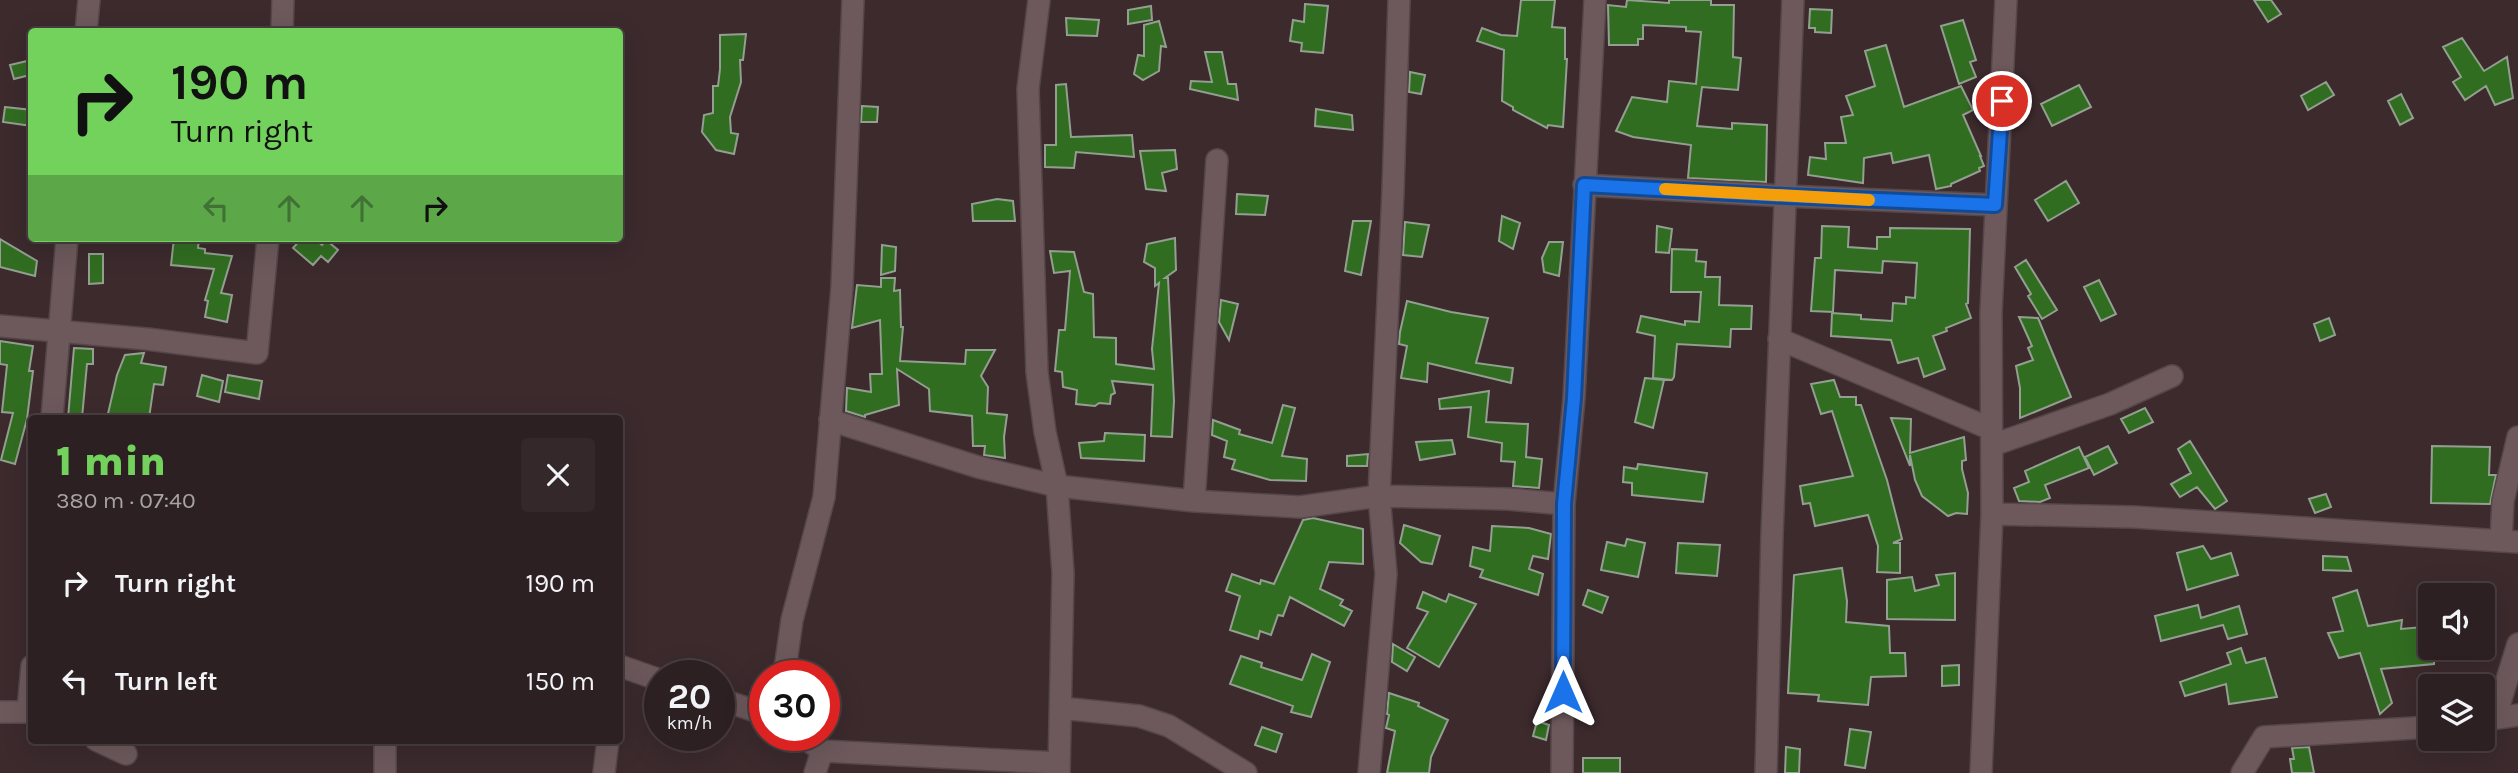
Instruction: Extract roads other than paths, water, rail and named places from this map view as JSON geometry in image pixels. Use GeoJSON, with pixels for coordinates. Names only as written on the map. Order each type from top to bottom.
{"type":"FeatureCollection","features":[{"type":"Feature","properties":{"kind":"street"},"geometry":{"type":"LineString","coordinates":[[86,28],[89,0]]}},
{"type":"Feature","properties":{"kind":"street"},"geometry":{"type":"LineString","coordinates":[[282,28],[284,0]]}},
{"type":"Feature","properties":{"kind":"street"},"geometry":{"type":"LineString","coordinates":[[786,660],[792,620],[824,497],[842,287],[853,0]]}},
{"type":"Feature","properties":{"kind":"street"},"geometry":{"type":"LineString","coordinates":[[816,773],[821,751],[1059,768],[1063,573],[1057,486],[1045,432],[1037,372],[1028,89],[1039,0]]}},
{"type":"Feature","properties":{"kind":"street"},"geometry":{"type":"LineString","coordinates":[[1369,773],[1386,574],[1379,496],[1399,0]]}},
{"type":"Feature","properties":{"kind":"street"},"geometry":{"type":"LineString","coordinates":[[1562,773],[1564,504],[1574,398],[1595,0]]}},
{"type":"Feature","properties":{"kind":"street"},"geometry":{"type":"LineString","coordinates":[[1766,773],[1779,339],[1794,0]]}},
{"type":"Feature","properties":{"kind":"street"},"geometry":{"type":"LineString","coordinates":[[1982,773],[1992,514],[1991,313],[2006,0]]}},
{"type":"Feature","properties":{"kind":"street"},"geometry":{"type":"LineString","coordinates":[[1194,501],[1217,160]]}},
{"type":"Feature","properties":{"kind":"street"},"geometry":{"type":"LineString","coordinates":[[1584,185],[1995,205]]}},
{"type":"Feature","properties":{"kind":"street"},"geometry":{"type":"LineString","coordinates":[[52,415],[67,242]]}},
{"type":"Feature","properties":{"kind":"street"},"geometry":{"type":"LineString","coordinates":[[0,326],[147,339],[257,353],[268,242]]}},
{"type":"Feature","properties":{"kind":"street"},"geometry":{"type":"LineString","coordinates":[[1779,339],[1992,437],[2110,404],[2172,376]]}},
{"type":"Feature","properties":{"kind":"street"},"geometry":{"type":"LineString","coordinates":[[830,420],[978,467],[1057,486],[1194,501],[1300,506],[1379,496],[1508,499],[1564,504]]}},
{"type":"Feature","properties":{"kind":"street"},"geometry":{"type":"LineString","coordinates":[[1992,514],[2134,517],[2509,542],[2503,501],[2518,437]]}},
{"type":"Feature","properties":{"kind":"street"},"geometry":{"type":"LineString","coordinates":[[2495,703],[2518,644]]}},
{"type":"Feature","properties":{"kind":"street"},"geometry":{"type":"LineString","coordinates":[[623,667],[644,674]]}},
{"type":"Feature","properties":{"kind":"street"},"geometry":{"type":"LineString","coordinates":[[1061,708],[1139,716],[1169,726],[1246,773]]}},
{"type":"Feature","properties":{"kind":"street"},"geometry":{"type":"LineString","coordinates":[[0,712],[28,711]]}},
{"type":"Feature","properties":{"kind":"street"},"geometry":{"type":"LineString","coordinates":[[2495,718],[2518,715]]}},
{"type":"Feature","properties":{"kind":"street"},"geometry":{"type":"LineString","coordinates":[[2242,773],[2264,737],[2418,728]]}},
{"type":"Feature","properties":{"kind":"street"},"geometry":{"type":"LineString","coordinates":[[105,744],[126,754]]}},
{"type":"Feature","properties":{"kind":"street"},"geometry":{"type":"LineString","coordinates":[[385,744],[385,773]]}},
{"type":"Feature","properties":{"kind":"street"},"geometry":{"type":"LineString","coordinates":[[604,773],[608,744]]}}]}
